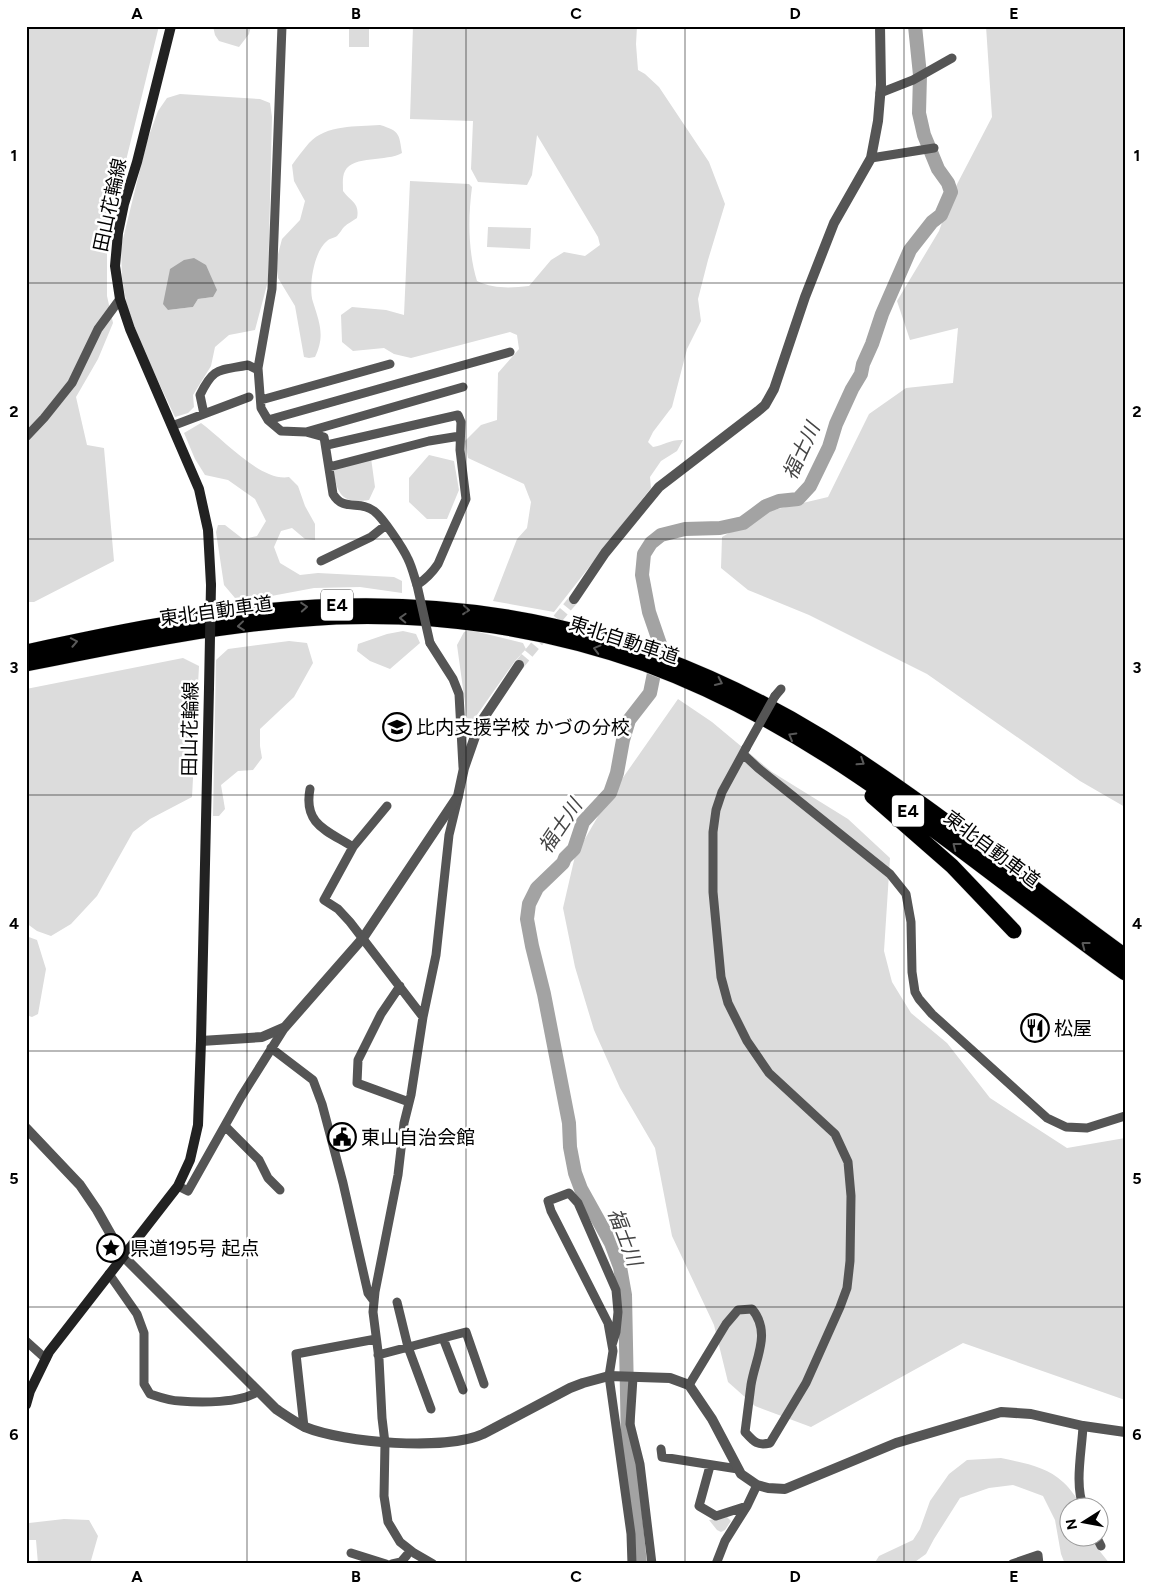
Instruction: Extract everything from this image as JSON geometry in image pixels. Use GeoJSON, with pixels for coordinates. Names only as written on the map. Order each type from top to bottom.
{"type":"FeatureCollection","features":[{"type":"Feature","properties":{"kind":"highway","name":"東北自動車道"},"geometry":{"type":"LineString","coordinates":[[26,652],[233,614],[302,607],[358,605],[429,607],[482,612],[542,623],[604,638],[645,658],[736,690],[778,711],[831,743],[952,827],[1125,956]]}},
{"type":"Feature","properties":{"kind":"highway","name":"東北自動車道"},"geometry":{"type":"LineString","coordinates":[[26,664],[225,628],[303,620],[368,617],[481,624],[645,658]]}},
{"type":"Feature","properties":{"kind":"highway","name":"東北自動車道"},"geometry":{"type":"LineString","coordinates":[[675,669],[816,749],[857,775],[945,837],[1043,914],[1125,974]]}},
{"type":"Feature","properties":{"kind":"highway"},"geometry":{"type":"LineString","coordinates":[[816,749],[898,817],[952,866],[1014,931]]}},
{"type":"Feature","properties":{"kind":"highway"},"geometry":{"type":"LineString","coordinates":[[1068,915],[1125,950]]}},
{"type":"Feature","properties":{"kind":"main road","name":"田山花輪線"},"geometry":{"type":"LineString","coordinates":[[26,1405],[28,1390],[50,1352],[178,1186],[190,1160],[198,1125],[211,585],[208,530],[200,489],[130,329],[120,299],[115,266],[118,233],[171,26]]}},
{"type":"Feature","properties":{"kind":"street"},"geometry":{"type":"LineString","coordinates":[[282,26],[272,289],[258,370],[261,408],[268,420],[281,431],[306,432],[324,436],[327,445],[327,460],[333,494],[337,501],[364,506],[374,511],[386,525],[408,558],[417,585],[430,643],[453,679],[459,694],[464,768]]}},
{"type":"Feature","properties":{"kind":"street"},"geometry":{"type":"LineString","coordinates":[[574,599],[606,553],[659,487],[765,405],[774,389],[805,297],[834,223],[871,158],[878,121],[880,93],[880,26]]}},
{"type":"Feature","properties":{"kind":"street"},"geometry":{"type":"LineString","coordinates":[[880,93],[913,80],[952,58]]}},
{"type":"Feature","properties":{"kind":"street"},"geometry":{"type":"LineString","coordinates":[[871,158],[934,148]]}},
{"type":"Feature","properties":{"kind":"street"},"geometry":{"type":"LineString","coordinates":[[26,437],[50,412],[72,383],[98,329],[120,299]]}},
{"type":"Feature","properties":{"kind":"street"},"geometry":{"type":"LineString","coordinates":[[268,420],[510,352]]}},
{"type":"Feature","properties":{"kind":"street"},"geometry":{"type":"LineString","coordinates":[[261,400],[390,364]]}},
{"type":"Feature","properties":{"kind":"street"},"geometry":{"type":"LineString","coordinates":[[204,414],[200,395],[207,380],[214,372],[248,365],[258,370]]}},
{"type":"Feature","properties":{"kind":"street"},"geometry":{"type":"LineString","coordinates":[[306,432],[463,387]]}},
{"type":"Feature","properties":{"kind":"street"},"geometry":{"type":"LineString","coordinates":[[172,426],[249,398]]}},
{"type":"Feature","properties":{"kind":"street"},"geometry":{"type":"LineString","coordinates":[[327,445],[458,415],[466,499],[433,572],[417,585]]}},
{"type":"Feature","properties":{"kind":"street"},"geometry":{"type":"LineString","coordinates":[[329,468],[429,441],[460,436]]}},
{"type":"Feature","properties":{"kind":"street"},"geometry":{"type":"LineString","coordinates":[[322,561],[371,537],[386,525]]}},
{"type":"Feature","properties":{"kind":"street"},"geometry":{"type":"LineString","coordinates":[[433,1564],[407,1555],[388,1522],[384,1496],[386,1443],[382,1418],[373,1312],[374,1301],[398,1175],[404,1123],[436,955],[449,835],[464,768],[479,724],[519,665]]}},
{"type":"Feature","properties":{"kind":"street"},"geometry":{"type":"LineString","coordinates":[[689,1385],[726,1324],[738,1310],[752,1310],[759,1318],[762,1336],[761,1351],[752,1382],[745,1432],[753,1441],[762,1445],[770,1443],[806,1383],[847,1288],[850,1261],[851,1196],[848,1162],[835,1134],[769,1073],[748,1041],[728,1003],[721,977],[713,892],[713,832],[716,810],[722,792],[775,696],[782,689]]}},
{"type":"Feature","properties":{"kind":"street"},"geometry":{"type":"LineString","coordinates":[[745,751],[758,768],[890,874],[906,894],[911,922],[912,972],[915,992],[932,1014],[1047,1118],[1066,1127],[1087,1128],[1125,1116]]}},
{"type":"Feature","properties":{"kind":"street"},"geometry":{"type":"LineString","coordinates":[[310,789],[308,800],[312,819],[353,847]]}},
{"type":"Feature","properties":{"kind":"street"},"geometry":{"type":"LineString","coordinates":[[178,1186],[188,1191],[285,1027],[363,938],[458,796]]}},
{"type":"Feature","properties":{"kind":"street"},"geometry":{"type":"LineString","coordinates":[[386,806],[353,847],[324,900],[338,909],[363,938],[423,1017]]}},
{"type":"Feature","properties":{"kind":"street"},"geometry":{"type":"LineString","coordinates":[[400,986],[381,1014],[358,1060],[357,1083],[409,1102]]}},
{"type":"Feature","properties":{"kind":"street"},"geometry":{"type":"LineString","coordinates":[[201,1041],[262,1037],[285,1027]]}},
{"type":"Feature","properties":{"kind":"street"},"geometry":{"type":"LineString","coordinates":[[272,1048],[313,1080],[322,1104],[343,1182],[368,1293],[374,1301]]}},
{"type":"Feature","properties":{"kind":"street"},"geometry":{"type":"LineString","coordinates":[[225,1126],[259,1160],[268,1178],[280,1190]]}},
{"type":"Feature","properties":{"kind":"street"},"geometry":{"type":"LineString","coordinates":[[26,1128],[80,1186],[97,1210],[123,1256],[257,1392],[276,1409],[304,1426],[334,1435],[386,1443],[451,1443],[472,1439],[570,1388],[609,1376],[670,1378],[689,1385],[712,1419],[738,1469],[757,1485],[768,1488],[785,1489],[896,1443],[1001,1412],[1031,1414],[1084,1426],[1125,1432]]}},
{"type":"Feature","properties":{"kind":"street"},"geometry":{"type":"LineString","coordinates":[[612,1345],[608,1323],[551,1211],[548,1201],[569,1193],[578,1203],[616,1290],[618,1312],[609,1376],[631,1534],[632,1564]]}},
{"type":"Feature","properties":{"kind":"street"},"geometry":{"type":"LineString","coordinates":[[109,1274],[137,1314],[144,1333],[144,1384],[150,1394],[178,1402],[214,1401],[250,1396],[257,1392]]}},
{"type":"Feature","properties":{"kind":"street"},"geometry":{"type":"LineString","coordinates":[[397,1302],[408,1347],[431,1409]]}},
{"type":"Feature","properties":{"kind":"street"},"geometry":{"type":"LineString","coordinates":[[378,1355],[466,1332],[484,1384]]}},
{"type":"Feature","properties":{"kind":"street"},"geometry":{"type":"LineString","coordinates":[[443,1338],[463,1390]]}},
{"type":"Feature","properties":{"kind":"street"},"geometry":{"type":"LineString","coordinates":[[304,1426],[296,1354],[376,1339]]}},
{"type":"Feature","properties":{"kind":"street"},"geometry":{"type":"LineString","coordinates":[[26,1341],[46,1359]]}},
{"type":"Feature","properties":{"kind":"street"},"geometry":{"type":"LineString","coordinates":[[633,1378],[630,1424],[640,1464],[652,1564]]}},
{"type":"Feature","properties":{"kind":"street"},"geometry":{"type":"LineString","coordinates":[[1080,1498],[1079,1485],[1084,1426]]}},
{"type":"Feature","properties":{"kind":"street"},"geometry":{"type":"LineString","coordinates":[[661,1450],[662,1457],[738,1469]]}},
{"type":"Feature","properties":{"kind":"street"},"geometry":{"type":"LineString","coordinates":[[710,1466],[699,1506],[716,1516],[747,1506]]}},
{"type":"Feature","properties":{"kind":"street"},"geometry":{"type":"LineString","coordinates":[[716,1564],[726,1541],[757,1485]]}},
{"type":"Feature","properties":{"kind":"street"},"geometry":{"type":"LineString","coordinates":[[351,1553],[386,1564]]}},
{"type":"Feature","properties":{"kind":"street"},"geometry":{"type":"LineString","coordinates":[[392,1564],[401,1562],[407,1555]]}},
{"type":"Feature","properties":{"kind":"street"},"geometry":{"type":"LineString","coordinates":[[1012,1564],[1038,1555],[1039,1564]]}},
{"type":"Feature","properties":{"kind":"shaded area"},"geometry":{"type":"Polygon","coordinates":[[[26,26],[159,26],[107,238],[107,296],[113,323],[98,359],[76,397],[87,445],[104,448],[114,561],[34,602],[26,602],[26,26]]]}},
{"type":"Feature","properties":{"kind":"shaded area"},"geometry":{"type":"Polygon","coordinates":[[[213,26],[251,26],[249,34],[239,47],[219,41],[213,26]]]}},
{"type":"Feature","properties":{"kind":"shaded area"},"geometry":{"type":"Polygon","coordinates":[[[349,26],[369,26],[369,47],[349,47],[349,26]]]}},
{"type":"Feature","properties":{"kind":"shaded area"},"geometry":{"type":"Polygon","coordinates":[[[413,26],[637,26],[638,70],[659,87],[709,162],[725,204],[698,299],[701,321],[687,349],[672,407],[653,432],[648,442],[653,447],[675,440],[683,440],[677,451],[661,461],[650,477],[651,488],[554,612],[493,601],[517,539],[527,528],[531,502],[524,484],[468,458],[465,441],[481,425],[497,420],[498,373],[519,349],[517,335],[510,332],[411,358],[394,354],[384,348],[353,351],[342,342],[341,315],[352,307],[386,310],[404,315],[410,181],[469,184],[472,187],[469,222],[470,246],[477,281],[483,284],[503,287],[529,286],[551,260],[564,252],[585,256],[600,245],[598,237],[537,135],[532,175],[527,185],[478,182],[471,169],[473,121],[410,119],[413,26]]]}},
{"type":"Feature","properties":{"kind":"shaded area"},"geometry":{"type":"Polygon","coordinates":[[[986,26],[1125,26],[1125,807],[1080,781],[927,674],[809,615],[748,590],[721,568],[722,537],[765,512],[828,497],[869,414],[906,388],[953,383],[958,328],[910,340],[897,301],[939,231],[954,190],[992,117],[986,26]]]}},
{"type":"Feature","properties":{"kind":"shaded area"},"geometry":{"type":"Polygon","coordinates":[[[180,94],[260,99],[270,103],[272,117],[268,281],[255,330],[229,335],[215,347],[211,366],[193,395],[194,407],[188,413],[175,417],[142,347],[127,307],[122,278],[121,247],[147,141],[158,111],[167,98],[180,94]],[[170,269],[168,310],[193,307],[198,299],[213,297],[170,269]]]}},
{"type":"Feature","properties":{"kind":"shaded area"},"geometry":{"type":"Polygon","coordinates":[[[380,125],[395,131],[399,137],[402,153],[396,156],[355,163],[345,171],[343,191],[356,206],[357,218],[337,236],[329,239],[322,246],[319,253],[313,270],[311,288],[318,317],[321,336],[320,343],[315,357],[304,357],[295,306],[278,278],[276,262],[282,239],[300,220],[305,201],[294,181],[292,165],[309,143],[324,132],[333,129],[380,125]]]}},
{"type":"Feature","properties":{"kind":"shaded area"},"geometry":{"type":"Polygon","coordinates":[[[488,227],[531,228],[530,249],[487,247],[488,227]]]}},
{"type":"Feature","properties":{"kind":"shaded area"},"geometry":{"type":"Polygon","coordinates":[[[194,258],[206,265],[217,290],[213,297],[198,299],[193,307],[168,310],[163,304],[170,269],[184,260],[194,258]]]}},
{"type":"Feature","properties":{"kind":"shaded area"},"geometry":{"type":"Polygon","coordinates":[[[201,423],[255,466],[278,477],[289,477],[298,486],[305,506],[315,524],[315,540],[305,539],[292,528],[281,531],[274,547],[280,563],[300,575],[318,573],[394,577],[402,581],[402,593],[360,587],[314,588],[250,600],[235,598],[224,585],[216,532],[218,525],[225,525],[243,539],[257,536],[266,521],[255,499],[228,480],[205,475],[195,459],[184,433],[201,423]]]}},
{"type":"Feature","properties":{"kind":"shaded area"},"geometry":{"type":"Polygon","coordinates":[[[429,455],[454,461],[459,490],[447,519],[427,519],[409,502],[409,478],[429,455]]]}},
{"type":"Feature","properties":{"kind":"shaded area"},"geometry":{"type":"Polygon","coordinates":[[[371,458],[375,487],[369,500],[353,501],[347,499],[339,492],[333,471],[335,468],[371,458]]]}},
{"type":"Feature","properties":{"kind":"shaded area"},"geometry":{"type":"Polygon","coordinates":[[[470,630],[523,643],[526,649],[515,661],[472,722],[467,718],[457,645],[464,632],[470,630]]]}},
{"type":"Feature","properties":{"kind":"shaded area"},"geometry":{"type":"Polygon","coordinates":[[[403,631],[416,634],[420,643],[390,669],[370,661],[357,651],[358,644],[387,634],[403,631]]]}},
{"type":"Feature","properties":{"kind":"shaded area"},"geometry":{"type":"Polygon","coordinates":[[[289,641],[307,643],[313,663],[294,697],[260,729],[262,758],[253,770],[238,771],[221,785],[225,809],[219,816],[213,816],[216,660],[228,649],[289,641]]]}},
{"type":"Feature","properties":{"kind":"shaded area"},"geometry":{"type":"Polygon","coordinates":[[[183,658],[199,666],[192,797],[150,819],[133,832],[97,896],[71,924],[51,936],[37,931],[26,923],[26,689],[183,658]]]}},
{"type":"Feature","properties":{"kind":"shaded area"},"geometry":{"type":"Polygon","coordinates":[[[678,699],[712,722],[772,772],[848,819],[890,858],[884,951],[892,982],[911,1013],[947,1043],[990,1098],[1067,1148],[1125,1138],[1125,1400],[963,1343],[811,1427],[755,1406],[728,1382],[714,1325],[672,1236],[655,1148],[620,1088],[594,1030],[575,967],[563,908],[575,856],[608,799],[678,699]]]}},
{"type":"Feature","properties":{"kind":"shaded area"},"geometry":{"type":"Polygon","coordinates":[[[26,936],[37,940],[46,969],[38,1014],[32,1017],[26,1015],[26,936]]]}},
{"type":"Feature","properties":{"kind":"shaded area"},"geometry":{"type":"Polygon","coordinates":[[[1001,1458],[1026,1464],[1049,1472],[1066,1485],[1076,1498],[1058,1498],[1058,1537],[1055,1520],[1043,1496],[1013,1485],[989,1488],[960,1498],[926,1554],[912,1564],[874,1564],[879,1556],[913,1540],[920,1529],[930,1501],[949,1474],[967,1460],[1001,1458]]]}},
{"type":"Feature","properties":{"kind":"shaded area"},"geometry":{"type":"Polygon","coordinates":[[[727,1517],[731,1521],[725,1530],[721,1532],[709,1520],[727,1517]]]}},
{"type":"Feature","properties":{"kind":"shaded area"},"geometry":{"type":"Polygon","coordinates":[[[64,1519],[89,1520],[98,1536],[90,1564],[38,1564],[36,1540],[26,1540],[26,1525],[29,1523],[64,1519]]]}},
{"type":"Feature","properties":{"kind":"shaded area"},"geometry":{"type":"Polygon","coordinates":[[[1060,1548],[1098,1548],[1110,1564],[1065,1564],[1060,1548]]]}},
{"type":"Feature","properties":{"kind":"waterway","name":"福士川"},"geometry":{"type":"LineString","coordinates":[[640,1564],[628,1444],[625,1295],[620,1267],[611,1243],[581,1189],[575,1173],[570,1147],[569,1123],[544,994],[527,919],[529,904],[537,888],[563,863],[565,858],[574,849],[583,822],[610,793],[617,773],[629,720],[650,693],[660,644],[649,612],[642,575],[644,554],[651,543],[661,535],[685,529],[720,528],[743,523],[766,506],[779,501],[798,499],[810,486],[829,447],[836,424],[861,374],[882,314],[910,250],[932,222],[941,215],[951,192],[948,183],[938,169],[924,135],[919,113],[920,75],[915,26]]}},
{"type":"Feature","properties":{"kind":"tunnel"},"geometry":{"type":"LineString","coordinates":[[519,665],[574,599]]}},
{"type":"Feature","properties":{"kind":"place","name":"比内支援学校 かづの分校"},"geometry":{"type":"Point","coordinates":[397,727]}},
{"type":"Feature","properties":{"kind":"place","name":"松屋"},"geometry":{"type":"Point","coordinates":[1035,1028]}},
{"type":"Feature","properties":{"kind":"place","name":"東山自治会館"},"geometry":{"type":"Point","coordinates":[342,1137]}},
{"type":"Feature","properties":{"kind":"place","name":"県道195号 起点"},"geometry":{"type":"Point","coordinates":[111,1248]}}]}
